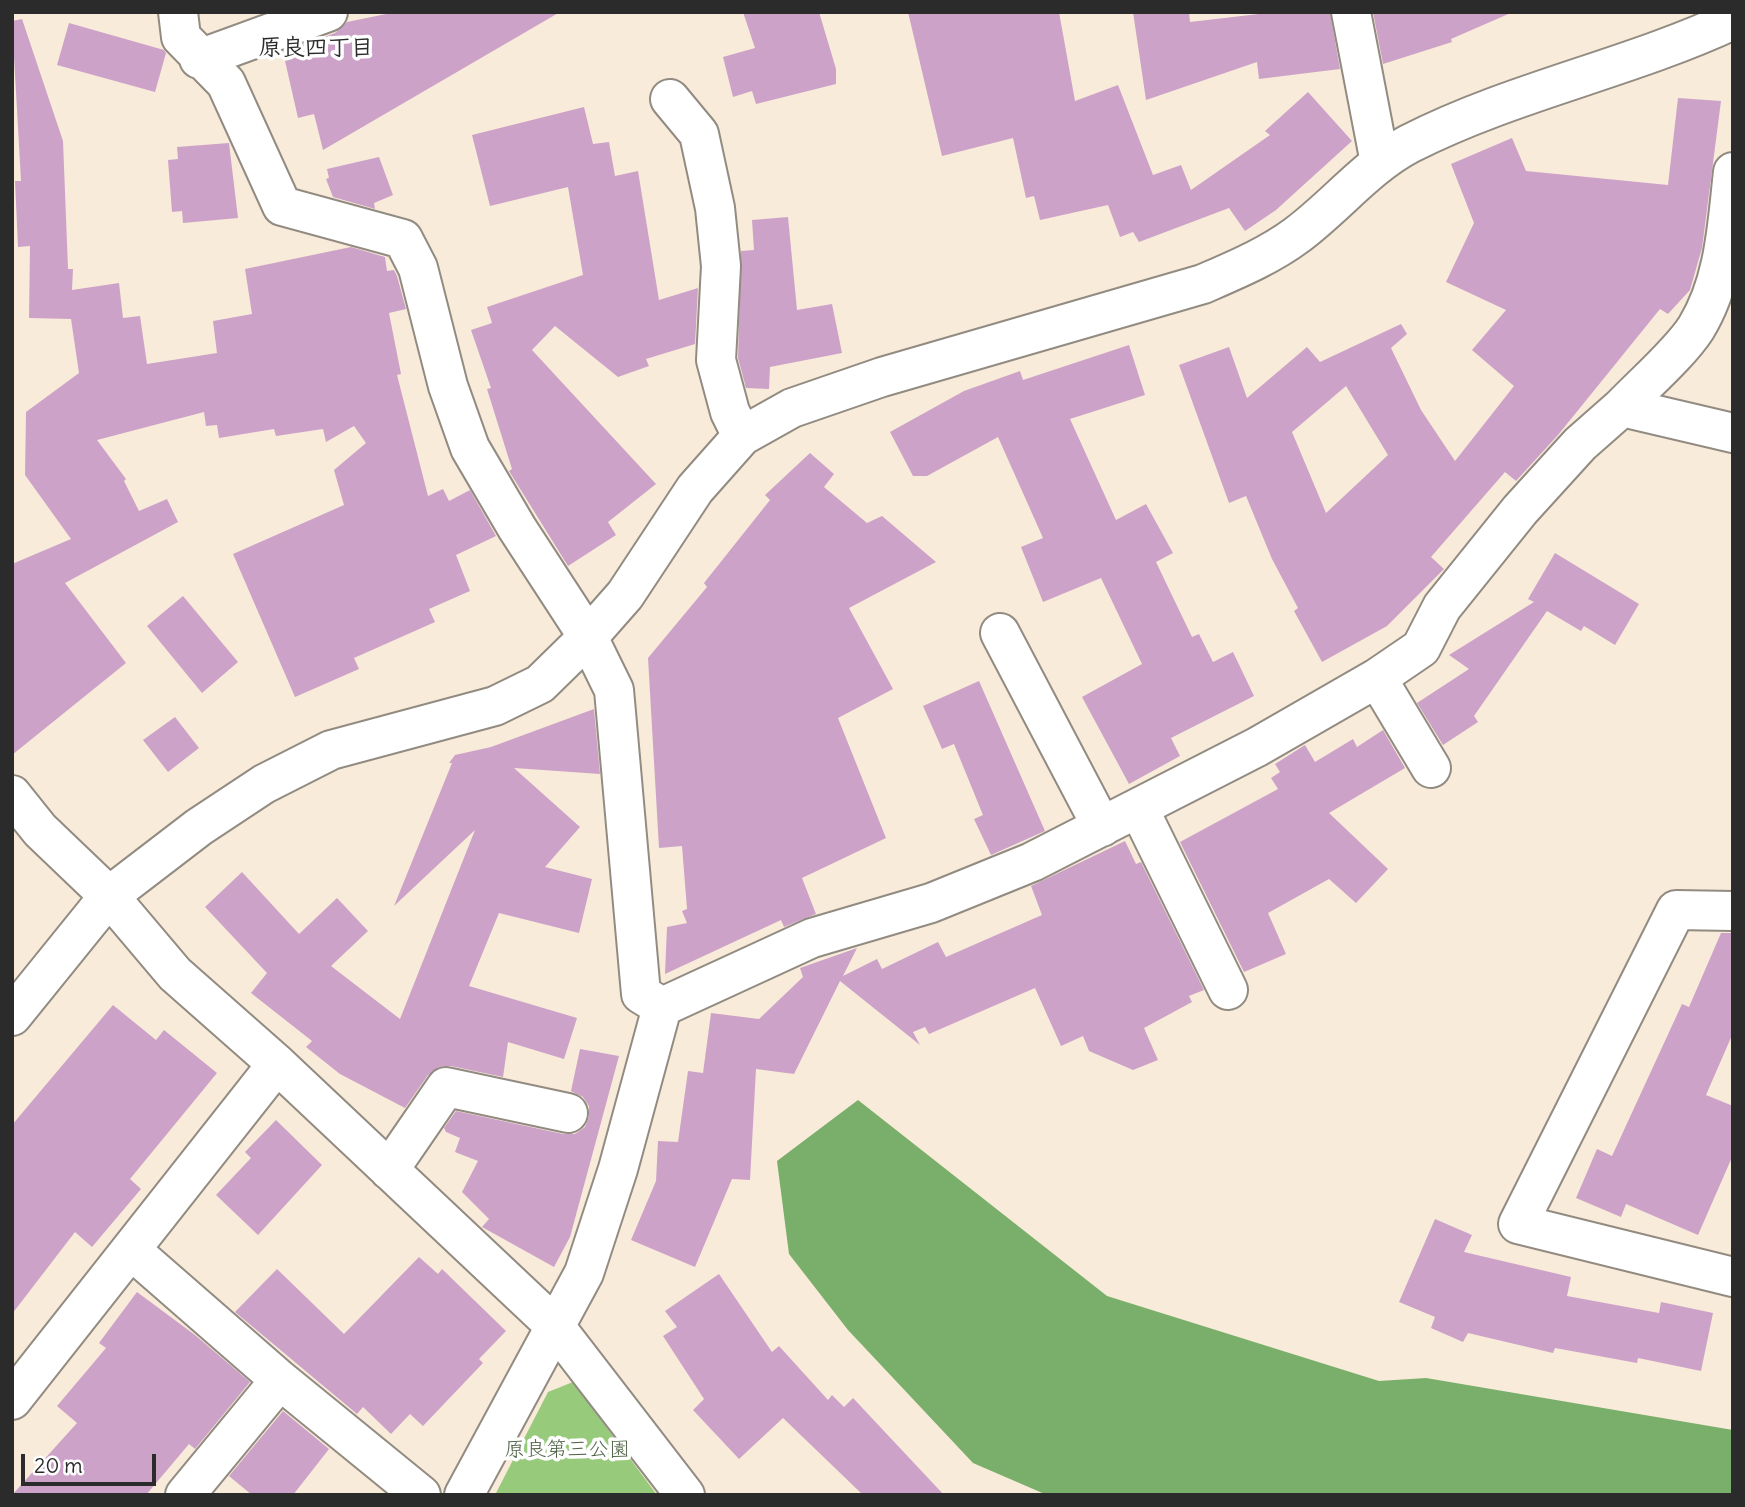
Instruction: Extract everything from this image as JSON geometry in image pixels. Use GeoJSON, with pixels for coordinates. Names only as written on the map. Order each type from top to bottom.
{"type":"FeatureCollection","features":[{"type":"Feature","properties":{"kind":"street"},"geometry":{"type":"LineString","coordinates":[[178,12],[181,37],[199,59],[226,83],[282,206],[403,239],[418,268],[448,386],[470,448],[517,528],[588,637],[614,690],[641,994],[662,1007]]}},
{"type":"Feature","properties":{"kind":"street"},"geometry":{"type":"LineString","coordinates":[[199,59],[328,12]]}},
{"type":"Feature","properties":{"kind":"street"},"geometry":{"type":"LineString","coordinates":[[1351,12],[1380,163]]}},
{"type":"Feature","properties":{"kind":"street"},"geometry":{"type":"LineString","coordinates":[[12,1016],[109,897],[199,827],[264,784],[331,750],[495,706],[540,684],[588,637],[625,595],[695,489],[743,436],[792,408],[882,377],[1203,284],[1244,266],[1296,235],[1380,163],[1408,145],[1499,104],[1678,45],[1733,20]]}},
{"type":"Feature","properties":{"kind":"street"},"geometry":{"type":"LineString","coordinates":[[670,99],[699,134],[713,196],[721,266],[716,360],[730,412],[743,436]]}},
{"type":"Feature","properties":{"kind":"street"},"geometry":{"type":"LineString","coordinates":[[662,1007],[812,938],[931,903],[1032,862],[1257,747],[1377,678],[1421,648],[1442,607],[1520,510],[1580,444],[1622,407],[1695,330],[1712,295],[1726,244],[1733,172]]}},
{"type":"Feature","properties":{"kind":"street"},"geometry":{"type":"LineString","coordinates":[[1622,407],[1733,433]]}},
{"type":"Feature","properties":{"kind":"street"},"geometry":{"type":"LineString","coordinates":[[1000,633],[1102,827]]}},
{"type":"Feature","properties":{"kind":"street"},"geometry":{"type":"LineString","coordinates":[[1377,678],[1431,768]]}},
{"type":"Feature","properties":{"kind":"street"},"geometry":{"type":"LineString","coordinates":[[12,795],[40,830],[109,897],[175,974],[277,1064],[554,1325],[685,1495]]}},
{"type":"Feature","properties":{"kind":"street"},"geometry":{"type":"LineString","coordinates":[[1139,809],[1227,990]]}},
{"type":"Feature","properties":{"kind":"street"},"geometry":{"type":"LineString","coordinates":[[1733,911],[1676,910],[1518,1224],[1733,1277]]}},
{"type":"Feature","properties":{"kind":"street"},"geometry":{"type":"LineString","coordinates":[[464,1495],[584,1273],[618,1169],[662,1007]]}},
{"type":"Feature","properties":{"kind":"street"},"geometry":{"type":"LineString","coordinates":[[12,1400],[277,1064]]}},
{"type":"Feature","properties":{"kind":"street"},"geometry":{"type":"LineString","coordinates":[[389,1170],[446,1087],[568,1113]]}},
{"type":"Feature","properties":{"kind":"street"},"geometry":{"type":"LineString","coordinates":[[131,1250],[279,1380],[421,1495]]}},
{"type":"Feature","properties":{"kind":"street"},"geometry":{"type":"LineString","coordinates":[[185,1495],[279,1380]]}},
{"type":"Feature","properties":{"kind":"green space"},"geometry":{"type":"Polygon","coordinates":[[[858,1100],[1107,1296],[1379,1381],[1426,1378],[1733,1430],[1733,1495],[1047,1495],[973,1463],[848,1330],[789,1254],[777,1161],[858,1100]]]}},
{"type":"Feature","properties":{"kind":"green space","name":"原良第三公園"},"geometry":{"type":"Polygon","coordinates":[[[573,1382],[657,1495],[495,1495],[548,1392],[573,1382]]]}},
{"type":"Feature","properties":{"kind":"building"},"geometry":{"type":"Polygon","coordinates":[[[396,12],[560,12],[323,150],[314,114],[298,118],[283,52],[335,33],[347,22],[396,12]]]}},
{"type":"Feature","properties":{"kind":"building"},"geometry":{"type":"Polygon","coordinates":[[[743,12],[819,12],[836,69],[836,84],[756,104],[752,91],[733,97],[723,57],[755,48],[743,12]]]}},
{"type":"Feature","properties":{"kind":"building"},"geometry":{"type":"Polygon","coordinates":[[[908,12],[1059,12],[1075,101],[1118,85],[1153,175],[1181,165],[1191,190],[1270,135],[1265,131],[1308,92],[1352,141],[1276,210],[1245,231],[1229,208],[1139,242],[1133,232],[1120,237],[1108,205],[1040,220],[1034,196],[1026,198],[1013,138],[942,156],[908,12]]]}},
{"type":"Feature","properties":{"kind":"building"},"geometry":{"type":"Polygon","coordinates":[[[1133,12],[1189,12],[1190,22],[1276,12],[1330,12],[1340,69],[1259,79],[1257,62],[1146,100],[1133,12]]]}},
{"type":"Feature","properties":{"kind":"building"},"geometry":{"type":"Polygon","coordinates":[[[1373,12],[1513,12],[1451,39],[1452,42],[1383,64],[1373,12]]]}},
{"type":"Feature","properties":{"kind":"building"},"geometry":{"type":"Polygon","coordinates":[[[22,19],[63,141],[68,269],[73,269],[72,290],[119,283],[123,318],[140,316],[147,364],[217,353],[213,321],[252,314],[245,269],[351,247],[385,257],[387,271],[394,270],[397,276],[406,309],[389,313],[401,374],[397,375],[428,496],[443,489],[449,501],[470,490],[496,536],[456,555],[470,591],[429,609],[435,622],[354,658],[359,669],[295,697],[233,554],[344,505],[334,470],[366,443],[354,426],[326,442],[323,429],[276,436],[274,429],[219,438],[217,425],[206,426],[204,412],[97,440],[126,479],[124,481],[139,511],[167,499],[178,522],[65,583],[126,663],[12,755],[12,564],[71,539],[25,475],[26,412],[79,373],[71,319],[29,318],[30,246],[18,247],[15,181],[21,181],[12,21],[22,19]]]}},
{"type":"Feature","properties":{"kind":"building"},"geometry":{"type":"Polygon","coordinates":[[[69,23],[164,50],[166,53],[155,92],[57,65],[69,23]]]}},
{"type":"Feature","properties":{"kind":"building"},"geometry":{"type":"Polygon","coordinates":[[[1678,98],[1721,101],[1702,248],[1690,290],[1668,314],[1660,309],[1558,435],[1516,481],[1505,472],[1431,557],[1444,569],[1387,626],[1322,662],[1294,611],[1298,608],[1272,559],[1246,496],[1229,503],[1179,365],[1229,347],[1247,398],[1307,347],[1320,362],[1401,324],[1407,334],[1391,348],[1421,410],[1455,461],[1514,386],[1472,350],[1506,310],[1446,282],[1474,223],[1451,164],[1512,138],[1526,171],[1668,185],[1678,98]],[[1346,386],[1292,432],[1326,513],[1388,455],[1346,386]]]}},
{"type":"Feature","properties":{"kind":"building"},"geometry":{"type":"Polygon","coordinates":[[[584,107],[593,144],[609,142],[615,176],[638,171],[659,300],[698,288],[695,344],[646,359],[649,366],[618,377],[555,326],[532,350],[656,484],[608,522],[616,535],[568,566],[509,471],[512,469],[487,389],[491,388],[471,330],[492,323],[487,307],[583,275],[568,187],[490,206],[472,135],[584,107]]]}},
{"type":"Feature","properties":{"kind":"building"},"geometry":{"type":"Polygon","coordinates":[[[229,143],[238,218],[183,223],[182,211],[172,212],[168,160],[178,159],[177,147],[229,143]]]}},
{"type":"Feature","properties":{"kind":"building"},"geometry":{"type":"Polygon","coordinates":[[[379,157],[393,195],[374,203],[375,209],[333,197],[326,179],[329,178],[327,169],[379,157]]]}},
{"type":"Feature","properties":{"kind":"building"},"geometry":{"type":"Polygon","coordinates":[[[788,217],[797,310],[832,304],[842,353],[770,367],[769,389],[746,388],[738,358],[741,251],[754,250],[752,220],[788,217]]]}},
{"type":"Feature","properties":{"kind":"building"},"geometry":{"type":"Polygon","coordinates":[[[1129,345],[1145,395],[1070,419],[1116,520],[1146,504],[1173,553],[1156,562],[1192,637],[1199,634],[1213,662],[1233,652],[1254,696],[1171,738],[1180,756],[1129,784],[1082,697],[1142,664],[1101,578],[1043,602],[1021,547],[1043,538],[998,437],[927,476],[913,476],[890,432],[964,391],[1020,371],[1023,380],[1129,345]]]}},
{"type":"Feature","properties":{"kind":"building"},"geometry":{"type":"Polygon","coordinates":[[[810,453],[834,474],[824,487],[867,523],[882,516],[936,562],[849,608],[893,689],[838,718],[886,838],[802,878],[816,914],[784,927],[781,920],[665,974],[667,927],[687,923],[682,911],[687,909],[682,846],[659,848],[648,658],[707,587],[704,583],[770,500],[765,495],[810,453]]]}},
{"type":"Feature","properties":{"kind":"building"},"geometry":{"type":"Polygon","coordinates":[[[1555,553],[1639,604],[1615,645],[1584,626],[1581,631],[1547,611],[1474,716],[1478,722],[1443,745],[1417,703],[1469,669],[1449,655],[1534,602],[1528,599],[1555,553]]]}},
{"type":"Feature","properties":{"kind":"building"},"geometry":{"type":"Polygon","coordinates":[[[183,596],[238,662],[202,693],[147,626],[183,596]]]}},
{"type":"Feature","properties":{"kind":"building"},"geometry":{"type":"Polygon","coordinates":[[[979,681],[1045,831],[991,855],[974,819],[983,815],[954,744],[942,749],[923,706],[979,681]]]}},
{"type":"Feature","properties":{"kind":"building"},"geometry":{"type":"Polygon","coordinates":[[[594,709],[600,774],[514,768],[580,827],[545,867],[592,879],[579,933],[499,913],[469,986],[577,1018],[564,1059],[508,1042],[503,1077],[451,1066],[439,1067],[428,1075],[405,1108],[340,1074],[306,1047],[312,1041],[251,993],[267,973],[205,907],[242,872],[299,934],[337,898],[368,931],[331,966],[400,1019],[475,830],[394,906],[452,763],[449,763],[455,755],[491,747],[594,709]]]}},
{"type":"Feature","properties":{"kind":"building"},"geometry":{"type":"Polygon","coordinates":[[[175,717],[199,748],[168,772],[143,740],[175,717]]]}},
{"type":"Feature","properties":{"kind":"building"},"geometry":{"type":"Polygon","coordinates":[[[1383,730],[1405,768],[1329,813],[1388,869],[1356,903],[1329,879],[1268,913],[1286,954],[1244,972],[1180,842],[1278,789],[1271,778],[1280,772],[1275,764],[1305,745],[1315,762],[1353,739],[1357,747],[1383,730]]]}},
{"type":"Feature","properties":{"kind":"building"},"geometry":{"type":"Polygon","coordinates":[[[1125,841],[1136,864],[1141,862],[1204,990],[1189,996],[1192,1002],[1144,1028],[1158,1060],[1133,1070],[1089,1051],[1083,1036],[1061,1046],[1035,988],[929,1034],[925,1027],[913,1032],[920,1045],[840,981],[794,1074],[756,1069],[750,1180],[732,1179],[695,1267],[631,1240],[656,1181],[658,1141],[678,1142],[688,1071],[703,1073],[711,1013],[759,1019],[803,977],[800,968],[857,948],[843,976],[877,959],[882,969],[938,942],[946,957],[1042,915],[1031,886],[1125,841]]]}},
{"type":"Feature","properties":{"kind":"building"},"geometry":{"type":"Polygon","coordinates":[[[1721,933],[1733,933],[1733,1033],[1706,1095],[1733,1106],[1733,1155],[1698,1235],[1626,1204],[1621,1217],[1576,1198],[1597,1149],[1612,1156],[1682,1004],[1689,1007],[1721,933]]]}},
{"type":"Feature","properties":{"kind":"building"},"geometry":{"type":"Polygon","coordinates":[[[113,1005],[156,1040],[164,1030],[217,1073],[130,1179],[141,1189],[92,1247],[75,1232],[12,1314],[12,1125],[113,1005]]]}},
{"type":"Feature","properties":{"kind":"building"},"geometry":{"type":"Polygon","coordinates":[[[580,1049],[619,1056],[570,1237],[554,1267],[482,1227],[489,1219],[462,1192],[478,1161],[455,1152],[460,1138],[446,1132],[444,1128],[456,1111],[563,1134],[575,1134],[585,1127],[589,1117],[589,1106],[583,1097],[571,1091],[580,1049]]]}},
{"type":"Feature","properties":{"kind":"building"},"geometry":{"type":"Polygon","coordinates":[[[276,1120],[322,1165],[258,1235],[216,1195],[251,1158],[245,1152],[276,1120]]]}},
{"type":"Feature","properties":{"kind":"building"},"geometry":{"type":"Polygon","coordinates":[[[1435,1219],[1472,1235],[1464,1252],[1571,1277],[1567,1296],[1659,1313],[1661,1302],[1713,1313],[1701,1371],[1638,1358],[1637,1363],[1555,1348],[1553,1353],[1468,1333],[1463,1342],[1431,1328],[1435,1317],[1399,1302],[1435,1219]]]}},
{"type":"Feature","properties":{"kind":"building"},"geometry":{"type":"Polygon","coordinates":[[[419,1257],[438,1274],[442,1269],[506,1331],[479,1359],[483,1363],[423,1426],[410,1414],[391,1434],[363,1407],[357,1414],[235,1312],[277,1269],[344,1334],[419,1257]]]}},
{"type":"Feature","properties":{"kind":"building"},"geometry":{"type":"Polygon","coordinates":[[[719,1274],[772,1352],[779,1346],[828,1400],[832,1395],[844,1407],[853,1398],[944,1495],[863,1495],[783,1418],[739,1459],[693,1410],[704,1399],[663,1336],[677,1327],[665,1311],[719,1274]]]}},
{"type":"Feature","properties":{"kind":"building"},"geometry":{"type":"Polygon","coordinates":[[[137,1292],[195,1335],[250,1382],[195,1449],[189,1444],[146,1495],[12,1495],[77,1423],[57,1406],[106,1348],[99,1343],[137,1292]]]}},
{"type":"Feature","properties":{"kind":"building"},"geometry":{"type":"Polygon","coordinates":[[[283,1411],[329,1449],[293,1495],[252,1495],[229,1476],[283,1411]]]}},
{"type":"Feature","properties":{"kind":"district","name":"原良四丁目"},"geometry":{"type":"Point","coordinates":[316,48]}}]}
